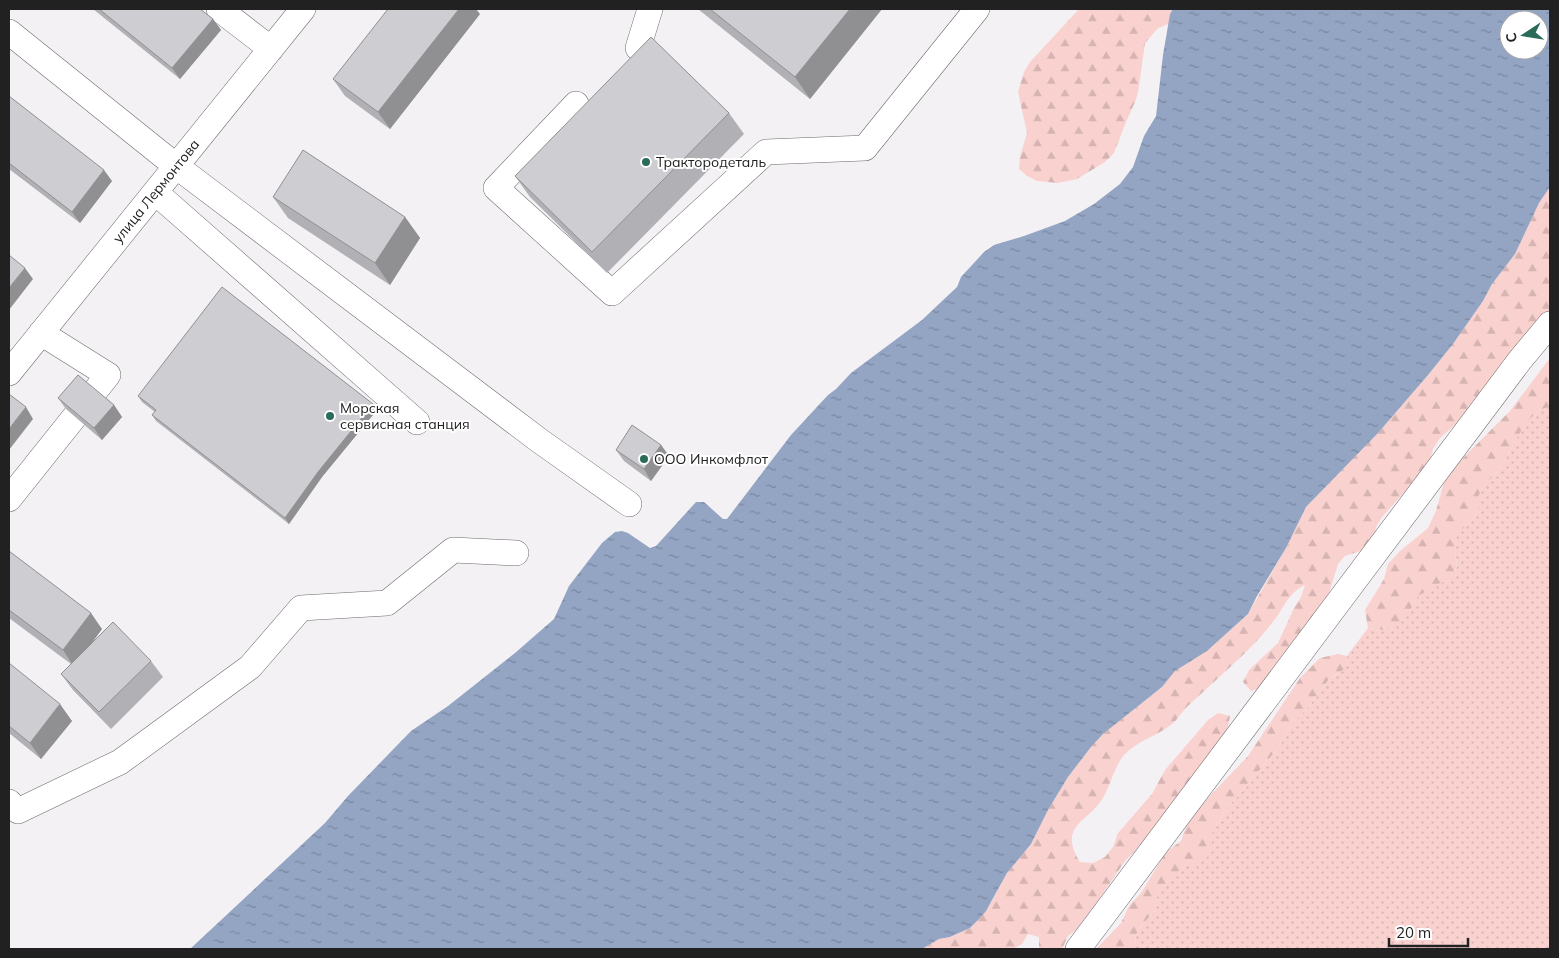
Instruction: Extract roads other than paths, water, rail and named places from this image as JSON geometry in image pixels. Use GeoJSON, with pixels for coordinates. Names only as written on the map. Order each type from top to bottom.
{"type":"FeatureCollection","features":[{"type":"Feature","properties":{"kind":"street"},"geometry":{"type":"LineString","coordinates":[[219,9],[271,49]]}},
{"type":"Feature","properties":{"kind":"street","name":"улица Лермонтова"},"geometry":{"type":"LineString","coordinates":[[9,373],[303,9]]}},
{"type":"Feature","properties":{"kind":"street"},"geometry":{"type":"LineString","coordinates":[[638,48],[650,9]]}},
{"type":"Feature","properties":{"kind":"street"},"geometry":{"type":"LineString","coordinates":[[576,104],[496,188],[612,292],[766,152],[865,148],[977,9]]}},
{"type":"Feature","properties":{"kind":"street"},"geometry":{"type":"LineString","coordinates":[[9,32],[176,166],[532,436],[628,504]]}},
{"type":"Feature","properties":{"kind":"street"},"geometry":{"type":"LineString","coordinates":[[156,192],[417,422]]}},
{"type":"Feature","properties":{"kind":"street"},"geometry":{"type":"LineString","coordinates":[[1078,949],[1508,376],[1550,324]]}},
{"type":"Feature","properties":{"kind":"street"},"geometry":{"type":"LineString","coordinates":[[9,499],[108,375],[41,333]]}},
{"type":"Feature","properties":{"kind":"street"},"geometry":{"type":"LineString","coordinates":[[9,802],[18,811],[120,762],[250,667],[301,608],[387,603],[453,550],[516,553]]}},
{"type":"Feature","properties":{"kind":"water"},"geometry":{"type":"Polygon","coordinates":[[[1173,9],[1550,9],[1550,187],[1539,203],[1515,254],[1492,284],[1483,301],[1453,344],[1378,433],[1306,507],[1286,548],[1248,614],[1207,651],[1175,671],[1162,687],[1103,734],[1091,747],[1068,777],[1048,810],[1031,844],[1007,873],[986,911],[970,928],[950,937],[939,939],[922,949],[190,949],[325,823],[348,796],[411,731],[448,706],[515,653],[554,619],[569,586],[602,543],[615,532],[622,531],[628,533],[650,548],[656,546],[696,502],[704,502],[723,519],[727,519],[791,435],[828,395],[851,373],[922,320],[957,287],[961,277],[984,252],[994,245],[1065,221],[1094,204],[1120,184],[1133,167],[1144,136],[1156,116],[1170,14],[1173,9]]]}},
{"type":"Feature","properties":{"kind":"place","name":"Трактородеталь"},"geometry":{"type":"Point","coordinates":[646,162]}},
{"type":"Feature","properties":{"kind":"place","name":"Морская сервисная станция"},"geometry":{"type":"Point","coordinates":[330,416]}},
{"type":"Feature","properties":{"kind":"place","name":"ООО Инкомфлот"},"geometry":{"type":"Point","coordinates":[644,459]}}]}
